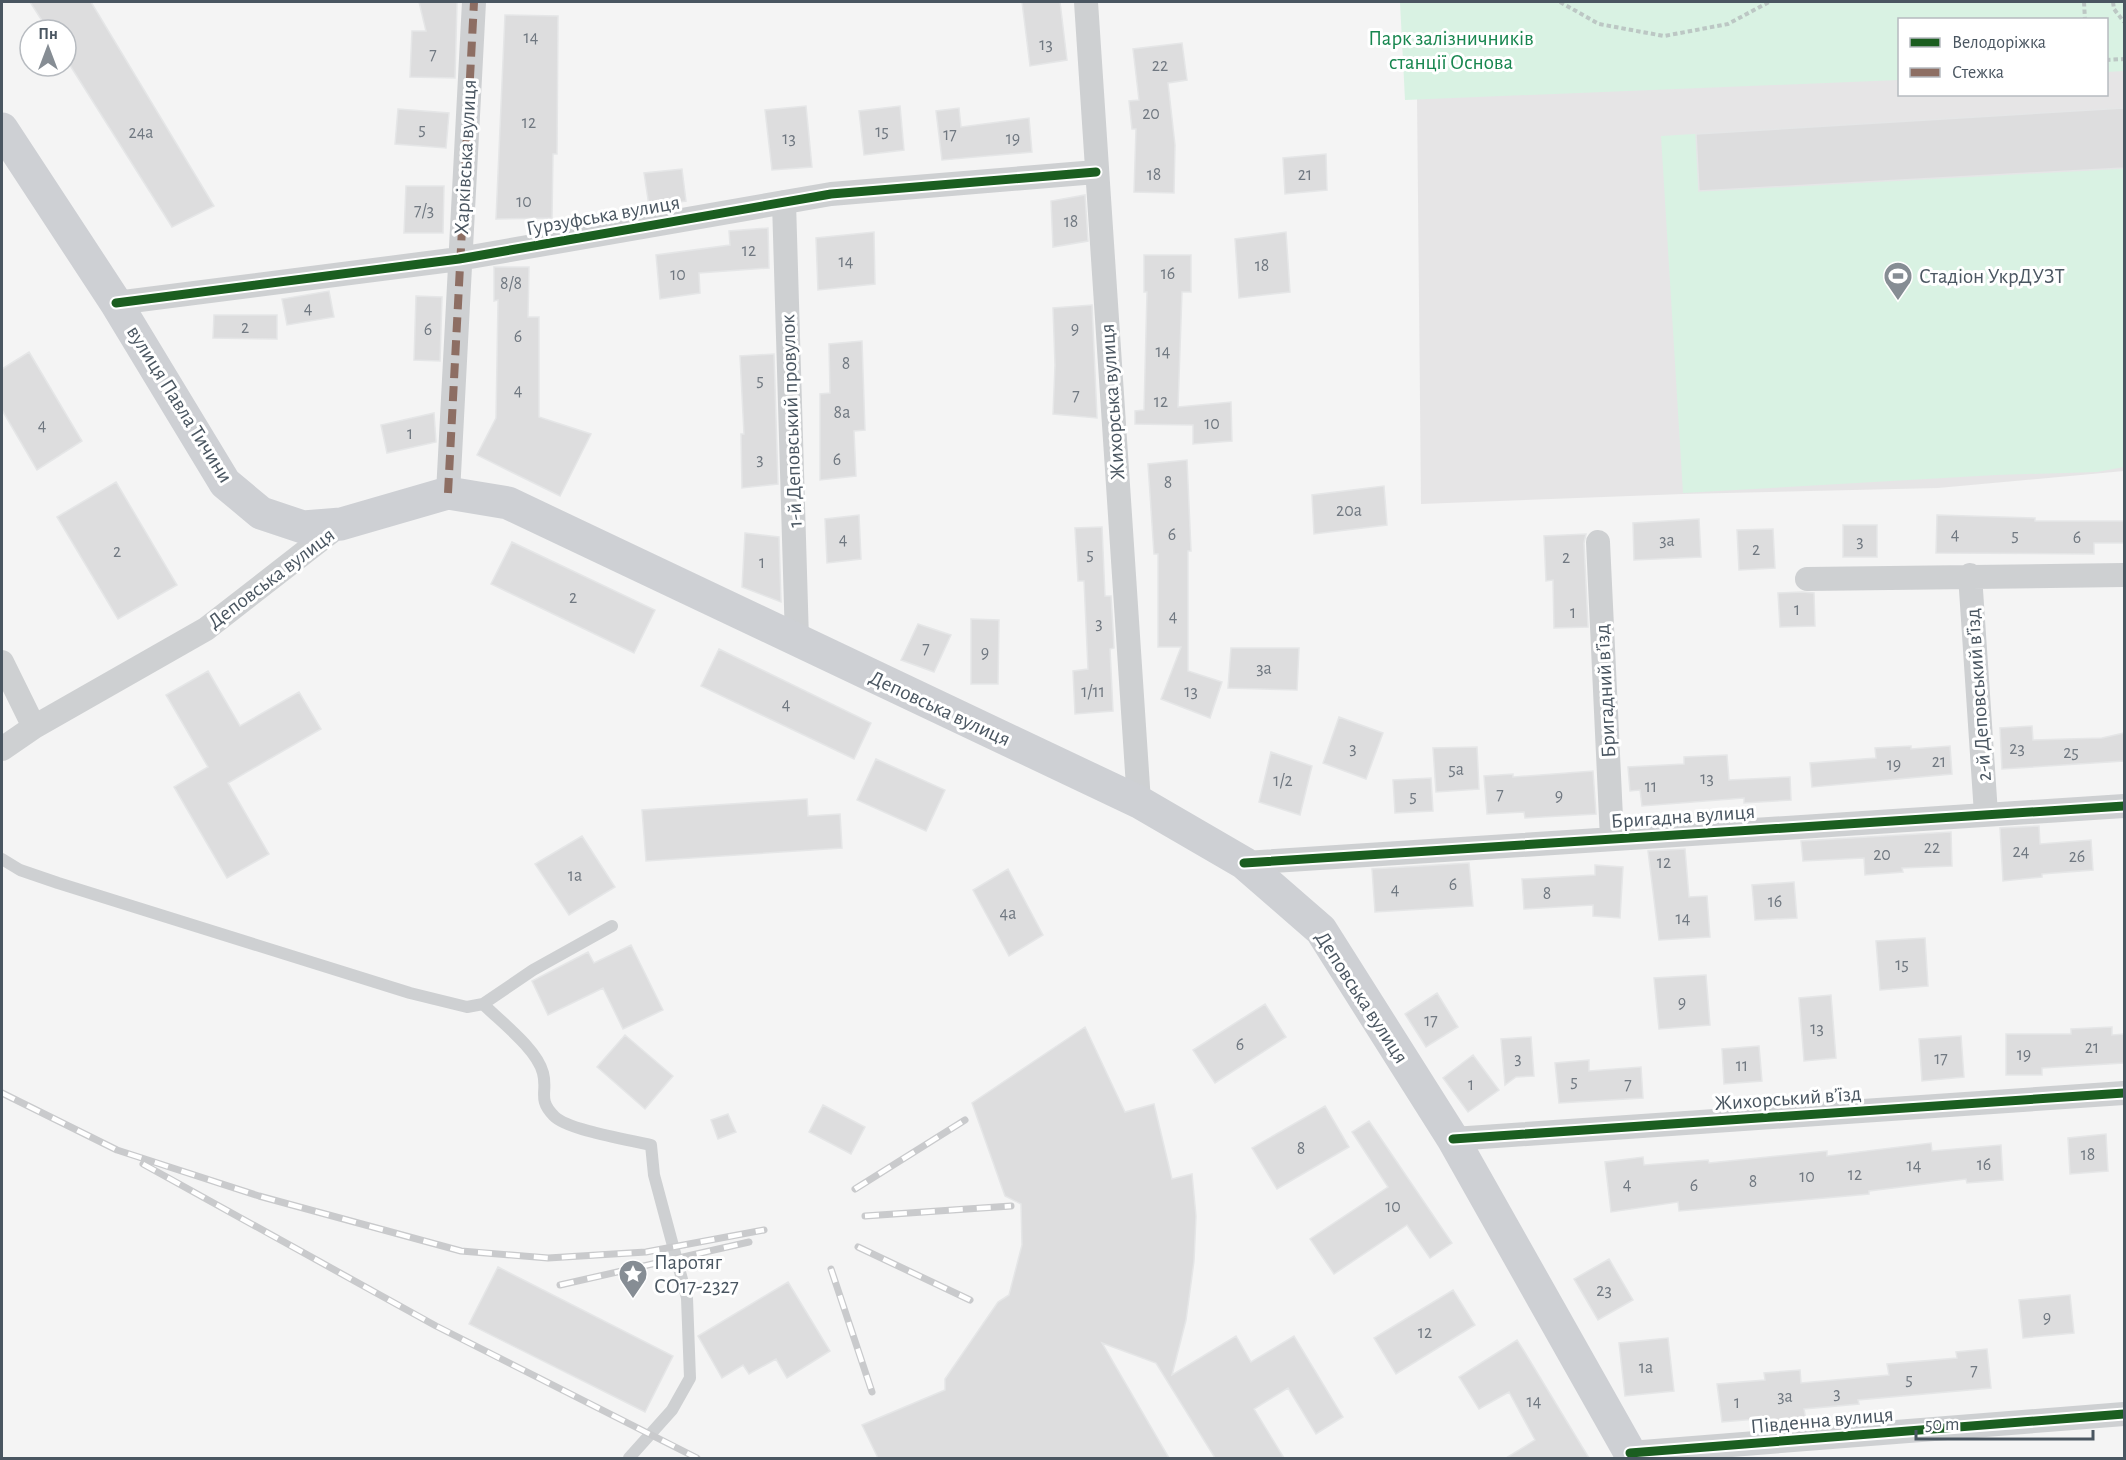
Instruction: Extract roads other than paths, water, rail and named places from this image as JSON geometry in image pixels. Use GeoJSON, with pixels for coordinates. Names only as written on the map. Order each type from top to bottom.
{"type":"FeatureCollection","features":[{"type":"Feature","properties":{"kind":"main road","name":"вулиця Павла Тичини"},"geometry":{"type":"LineString","coordinates":[[2,129],[116,303],[225,483],[261,513],[303,527],[341,525]]}},
{"type":"Feature","properties":{"kind":"main road","name":"Деповська вулиця"},"geometry":{"type":"LineString","coordinates":[[341,525],[448,493],[508,502],[1139,802],[1244,863],[1321,930],[1453,1139],[1632,1456]]}},
{"type":"Feature","properties":{"kind":"street","name":"Харківська вулиця"},"geometry":{"type":"LineString","coordinates":[[448,493],[474,2]]}},
{"type":"Feature","properties":{"kind":"street","name":"Жихорська вулиця"},"geometry":{"type":"LineString","coordinates":[[1086,2],[1139,802]]}},
{"type":"Feature","properties":{"kind":"street","name":"Гурзуфська вулиця"},"geometry":{"type":"LineString","coordinates":[[116,303],[459,259],[831,194],[1096,172]]}},
{"type":"Feature","properties":{"kind":"street","name":"1-й Деповський провулок"},"geometry":{"type":"LineString","coordinates":[[784,202],[797,640]]}},
{"type":"Feature","properties":{"kind":"street","name":"Деповська вулиця"},"geometry":{"type":"LineString","coordinates":[[2,749],[33,727],[206,629],[341,525]]}},
{"type":"Feature","properties":{"kind":"street","name":"Бригадний в’їзд"},"geometry":{"type":"LineString","coordinates":[[1598,542],[1612,839]]}},
{"type":"Feature","properties":{"kind":"street"},"geometry":{"type":"LineString","coordinates":[[1807,579],[1970,575],[2124,575]]}},
{"type":"Feature","properties":{"kind":"street","name":"2-й Деповський в’їзд"},"geometry":{"type":"LineString","coordinates":[[1970,575],[1986,814]]}},
{"type":"Feature","properties":{"kind":"street"},"geometry":{"type":"LineString","coordinates":[[2,662],[33,727]]}},
{"type":"Feature","properties":{"kind":"street","name":"Бригадна вулиця"},"geometry":{"type":"LineString","coordinates":[[1244,863],[2124,806]]}},
{"type":"Feature","properties":{"kind":"street","name":"Жихорський в’їзд"},"geometry":{"type":"LineString","coordinates":[[1453,1139],[2124,1093]]}},
{"type":"Feature","properties":{"kind":"street","name":"Південна вулиця"},"geometry":{"type":"LineString","coordinates":[[1632,1456],[2124,1414]]}},
{"type":"Feature","properties":{"kind":"lane"},"geometry":{"type":"LineString","coordinates":[[2,859],[20,870],[48,880],[410,993],[467,1006],[483,1004],[533,970],[612,926]]}},
{"type":"Feature","properties":{"kind":"lane"},"geometry":{"type":"LineString","coordinates":[[483,1004],[528,1049],[543,1073],[543,1101],[555,1118],[597,1133],[651,1145],[654,1175],[687,1298],[690,1378],[672,1410],[629,1458]]}},
{"type":"Feature","properties":{"kind":"railway"},"geometry":{"type":"LineString","coordinates":[[2,1093],[117,1150],[259,1196],[461,1251],[548,1258],[646,1252],[764,1230]]}},
{"type":"Feature","properties":{"kind":"railway"},"geometry":{"type":"LineString","coordinates":[[855,1189],[965,1120]]}},
{"type":"Feature","properties":{"kind":"railway"},"geometry":{"type":"LineString","coordinates":[[143,1164],[436,1326],[697,1458]]}},
{"type":"Feature","properties":{"kind":"railway"},"geometry":{"type":"LineString","coordinates":[[865,1216],[1011,1206]]}},
{"type":"Feature","properties":{"kind":"railway"},"geometry":{"type":"LineString","coordinates":[[560,1285],[749,1242]]}},
{"type":"Feature","properties":{"kind":"railway"},"geometry":{"type":"LineString","coordinates":[[858,1247],[970,1300]]}},
{"type":"Feature","properties":{"kind":"railway"},"geometry":{"type":"LineString","coordinates":[[831,1269],[872,1392]]}},
{"type":"Feature","properties":{"kind":"place","name":"Стадіон УкрДУЗТ"},"geometry":{"type":"Point","coordinates":[1898,302]}},
{"type":"Feature","properties":{"kind":"place","name":"Паротяг СО17-2327"},"geometry":{"type":"Point","coordinates":[633,1300]}},
{"type":"Feature","properties":{"kind":"park label","name":"Парк залізничників станції Основа"},"geometry":{"type":"Point","coordinates":[1451,50]}}]}
